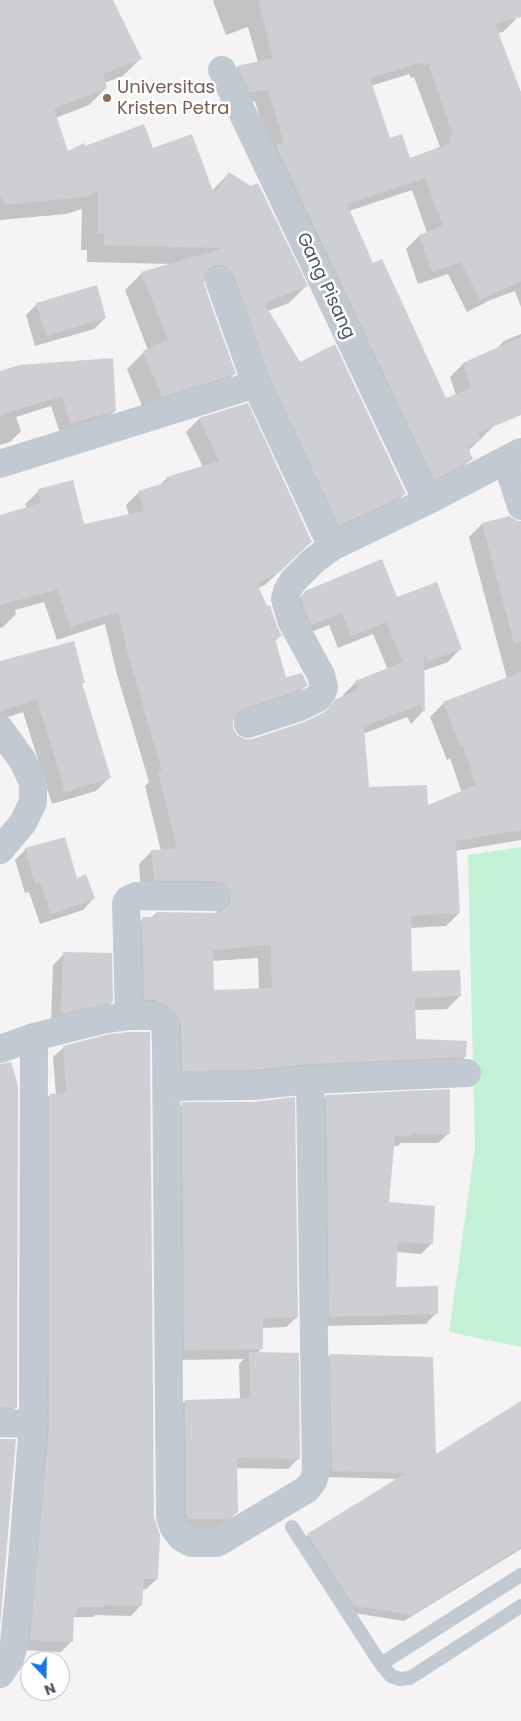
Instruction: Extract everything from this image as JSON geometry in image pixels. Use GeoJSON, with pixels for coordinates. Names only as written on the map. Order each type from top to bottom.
{"type":"FeatureCollection","features":[{"type":"Feature","properties":{"kind":"street","name":"Gang Pisang"},"geometry":{"type":"LineString","coordinates":[[222,70],[427,501]]}},
{"type":"Feature","properties":{"kind":"street"},"geometry":{"type":"LineString","coordinates":[[219,280],[256,384],[332,547]]}},
{"type":"Feature","properties":{"kind":"street"},"geometry":{"type":"LineString","coordinates":[[0,464],[256,384]]}},
{"type":"Feature","properties":{"kind":"street"},"geometry":{"type":"LineString","coordinates":[[248,724],[296,708],[318,698],[322,693],[324,687],[321,675],[291,620],[285,599],[293,581],[313,561],[332,547],[514,456],[521,506]]}},
{"type":"Feature","properties":{"kind":"street"},"geometry":{"type":"LineString","coordinates":[[0,729],[23,761],[33,783],[33,802],[22,823],[0,850]]}},
{"type":"Feature","properties":{"kind":"street"},"geometry":{"type":"LineString","coordinates":[[129,1016],[126,903],[136,896],[215,897]]}},
{"type":"Feature","properties":{"kind":"street"},"geometry":{"type":"LineString","coordinates":[[0,1049],[34,1036],[87,1022],[129,1016],[154,1016],[165,1025],[170,1517],[174,1528],[181,1538],[203,1544],[216,1543],[307,1489],[313,1481],[316,1472],[310,1080]]}},
{"type":"Feature","properties":{"kind":"street"},"geometry":{"type":"LineString","coordinates":[[0,1674],[10,1659],[15,1636],[33,1424],[34,1036]]}},
{"type":"Feature","properties":{"kind":"street"},"geometry":{"type":"LineString","coordinates":[[166,1087],[254,1086],[310,1080],[467,1073]]}},
{"type":"Feature","properties":{"kind":"street"},"geometry":{"type":"LineString","coordinates":[[0,1423],[33,1424]]}},
{"type":"Feature","properties":{"kind":"lane"},"geometry":{"type":"LineString","coordinates":[[292,1527],[381,1664],[391,1676],[400,1679],[410,1678],[521,1606]]}},
{"type":"Feature","properties":{"kind":"lane"},"geometry":{"type":"LineString","coordinates":[[381,1664],[521,1575]]}},
{"type":"Feature","properties":{"kind":"green space"},"geometry":{"type":"Polygon","coordinates":[[[521,847],[521,1347],[449,1332],[475,1147],[468,855],[521,847]]]}},
{"type":"Feature","properties":{"kind":"building"},"geometry":{"type":"Polygon","coordinates":[[[0,0],[113,0],[142,59],[103,74],[107,88],[54,109],[68,151],[84,143],[85,146],[144,124],[153,148],[192,134],[214,194],[229,172],[251,186],[258,183],[308,286],[264,303],[300,362],[335,344],[406,494],[339,526],[270,378],[234,275],[229,268],[222,265],[214,265],[207,270],[204,277],[204,285],[236,374],[162,397],[143,351],[168,340],[141,272],[224,248],[104,245],[104,233],[98,233],[98,192],[84,197],[5,205],[0,193],[0,0]]]}},
{"type":"Feature","properties":{"kind":"building"},"geometry":{"type":"Polygon","coordinates":[[[258,0],[521,0],[521,17],[495,24],[521,92],[521,281],[480,300],[461,262],[432,272],[419,235],[443,226],[425,178],[347,204],[373,263],[382,259],[446,398],[471,388],[463,363],[521,337],[521,415],[478,433],[481,440],[467,446],[473,459],[434,480],[278,150],[276,145],[284,143],[268,89],[250,93],[237,66],[273,58],[258,0]],[[422,62],[370,78],[390,138],[402,134],[410,158],[451,143],[449,136],[453,135],[428,64],[424,66],[422,62]]]}},
{"type":"Feature","properties":{"kind":"building"},"geometry":{"type":"Polygon","coordinates":[[[97,285],[106,318],[46,336],[36,303],[97,285]]]}},
{"type":"Feature","properties":{"kind":"building"},"geometry":{"type":"Polygon","coordinates":[[[113,358],[116,411],[70,423],[62,396],[0,415],[0,371],[19,365],[113,358]]]}},
{"type":"Feature","properties":{"kind":"building"},"geometry":{"type":"Polygon","coordinates":[[[248,403],[312,542],[281,571],[257,584],[267,606],[270,605],[282,636],[275,639],[286,677],[302,673],[308,686],[243,709],[237,713],[233,721],[233,728],[237,735],[244,739],[253,739],[304,722],[325,712],[336,699],[359,690],[355,681],[403,662],[386,622],[351,636],[342,613],[311,625],[301,599],[305,591],[382,559],[397,597],[437,582],[462,649],[427,662],[424,652],[425,711],[423,711],[420,705],[364,726],[369,787],[427,785],[428,805],[476,785],[463,746],[460,747],[443,702],[521,672],[521,830],[456,841],[460,913],[411,916],[412,971],[460,970],[461,996],[415,998],[416,1039],[467,1041],[466,1057],[309,1064],[252,1070],[182,1071],[181,1024],[178,1016],[167,1005],[154,1000],[144,1000],[142,917],[156,917],[156,912],[215,913],[222,911],[229,905],[231,897],[229,890],[223,884],[215,881],[154,881],[151,850],[177,849],[158,772],[162,771],[129,658],[118,612],[70,627],[58,589],[0,605],[0,515],[41,503],[38,489],[73,480],[84,524],[144,511],[138,491],[168,482],[167,477],[219,461],[199,418],[248,403]],[[271,945],[213,950],[214,990],[272,988],[271,945]]]}},
{"type":"Feature","properties":{"kind":"building"},"geometry":{"type":"Polygon","coordinates":[[[509,516],[517,521],[521,521],[521,642],[514,643],[482,523],[509,516]]]}},
{"type":"Feature","properties":{"kind":"building"},"geometry":{"type":"Polygon","coordinates":[[[74,641],[85,683],[82,683],[111,778],[65,792],[37,699],[0,711],[0,661],[74,641]]]}},
{"type":"Feature","properties":{"kind":"building"},"geometry":{"type":"Polygon","coordinates":[[[65,837],[77,878],[86,874],[95,899],[51,914],[40,882],[35,883],[25,848],[65,837]]]}},
{"type":"Feature","properties":{"kind":"building"},"geometry":{"type":"Polygon","coordinates":[[[63,952],[112,953],[113,1002],[61,1014],[63,952]]]}},
{"type":"Feature","properties":{"kind":"building"},"geometry":{"type":"Polygon","coordinates":[[[150,1032],[154,1517],[160,1535],[158,1579],[144,1579],[142,1606],[104,1605],[104,1607],[78,1607],[77,1614],[74,1614],[73,1642],[30,1640],[49,1425],[49,1094],[66,1093],[63,1046],[109,1034],[150,1032]]]}},
{"type":"Feature","properties":{"kind":"building"},"geometry":{"type":"Polygon","coordinates":[[[11,1062],[18,1086],[17,1408],[0,1407],[0,1064],[11,1062]]]}},
{"type":"Feature","properties":{"kind":"building"},"geometry":{"type":"Polygon","coordinates":[[[450,1089],[450,1134],[395,1136],[389,1202],[435,1206],[433,1244],[398,1242],[396,1287],[438,1286],[438,1314],[329,1317],[326,1095],[450,1089]]]}},
{"type":"Feature","properties":{"kind":"building"},"geometry":{"type":"Polygon","coordinates":[[[295,1097],[298,1317],[263,1318],[263,1349],[184,1350],[182,1102],[253,1102],[295,1097]]]}},
{"type":"Feature","properties":{"kind":"building"},"geometry":{"type":"Polygon","coordinates":[[[249,1352],[299,1353],[300,1459],[237,1458],[238,1512],[226,1519],[188,1519],[186,1514],[185,1400],[250,1398],[249,1352]]]}},
{"type":"Feature","properties":{"kind":"building"},"geometry":{"type":"Polygon","coordinates":[[[330,1354],[433,1357],[436,1454],[521,1401],[521,1547],[412,1615],[354,1606],[307,1534],[406,1473],[332,1471],[330,1354]]]}},
{"type":"Feature","properties":{"kind":"building"},"geometry":{"type":"Polygon","coordinates":[[[0,1439],[16,1439],[0,1627],[0,1439]]]}},
{"type":"Feature","properties":{"kind":"place","name":"Universitas Kristen Petra"},"geometry":{"type":"Point","coordinates":[107,98]}}]}
